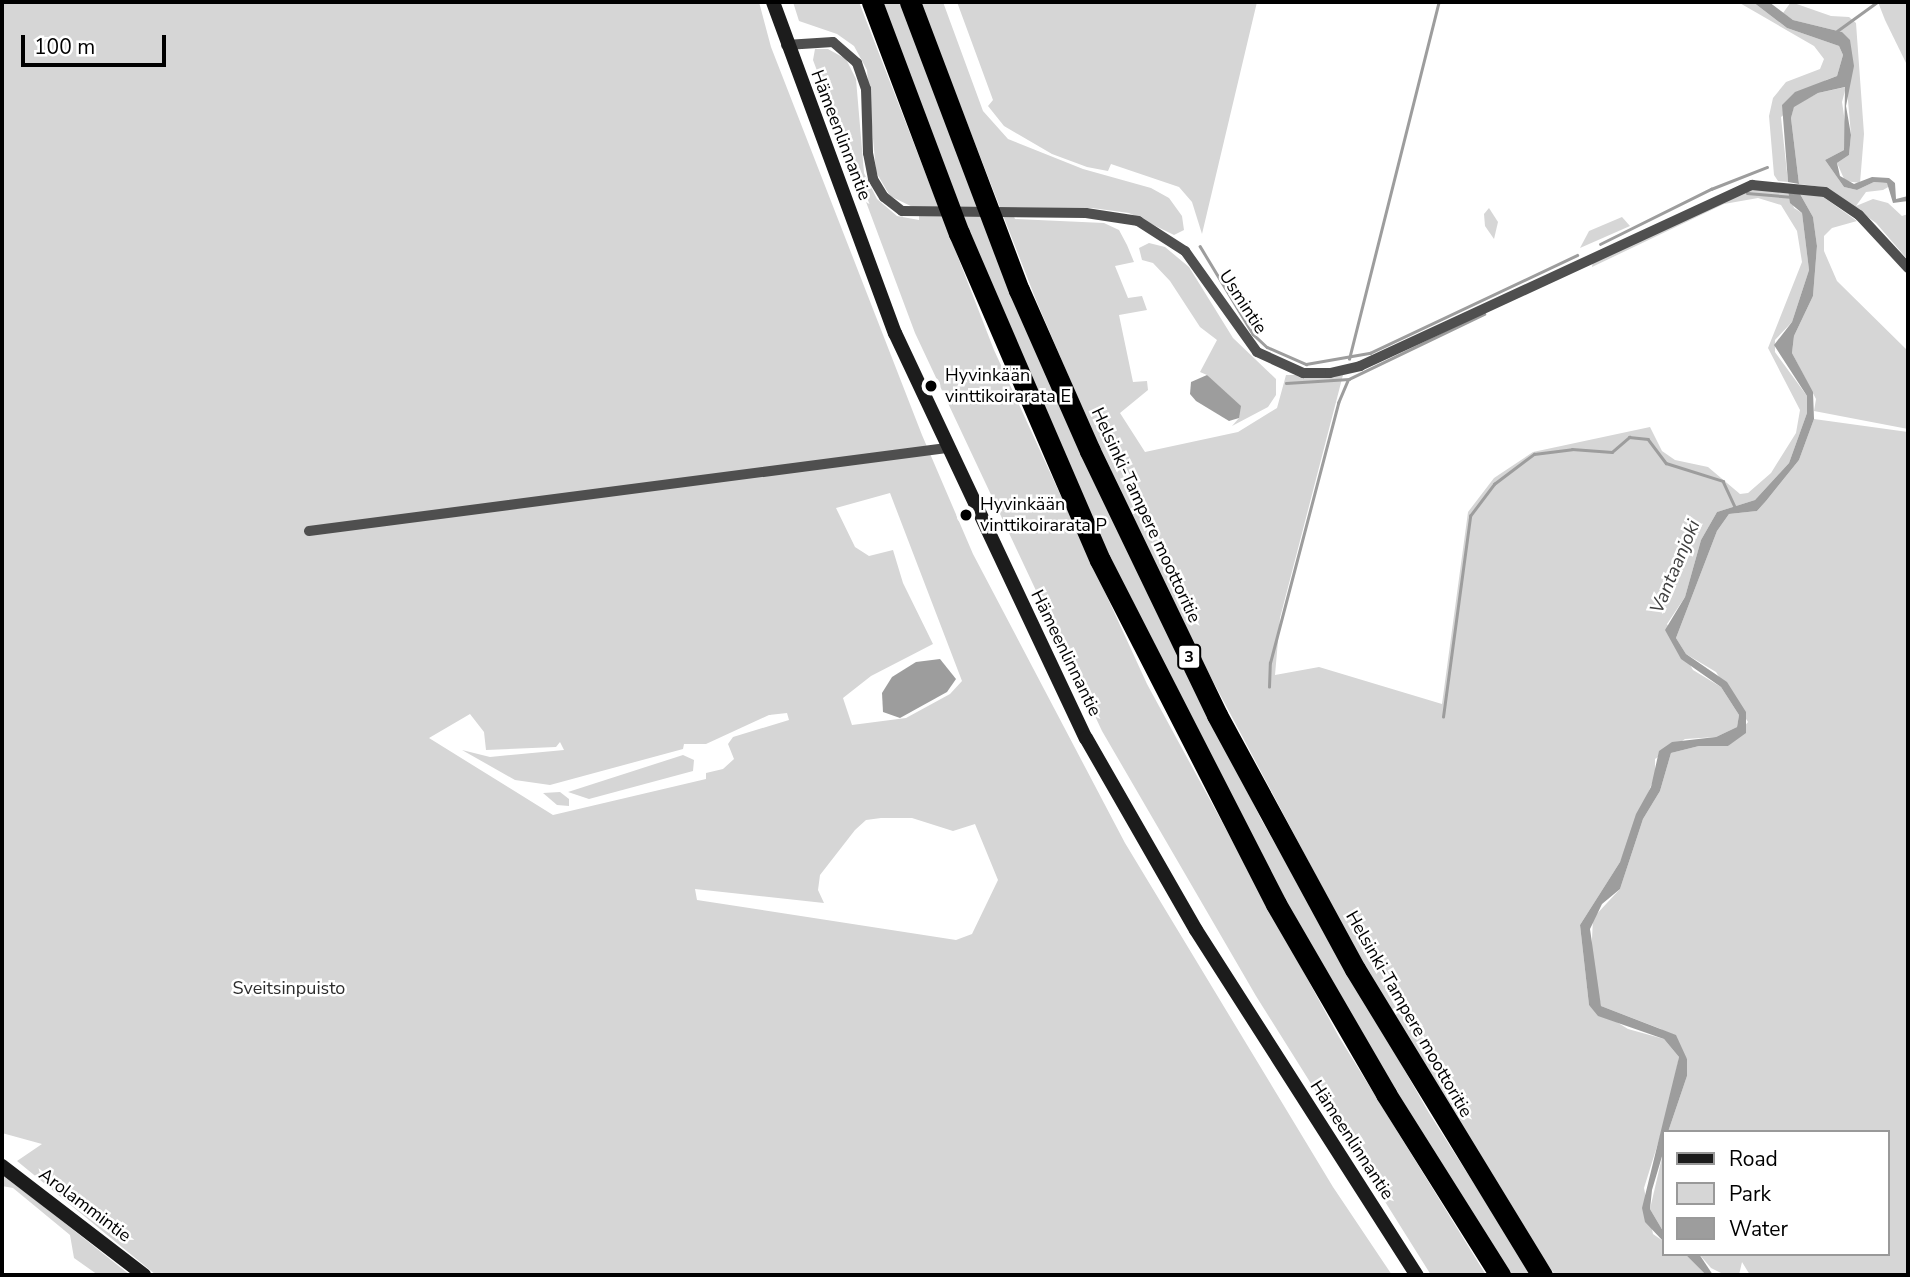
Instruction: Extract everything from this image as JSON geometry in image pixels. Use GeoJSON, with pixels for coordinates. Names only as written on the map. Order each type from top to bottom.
{"type":"FeatureCollection","features":[{"type":"Feature","properties":{"kind":"highway","name":"3"},"geometry":{"type":"LineString","coordinates":[[872,2],[959,233],[1100,560],[1276,904],[1386,1094],[1500,1275]]}},
{"type":"Feature","properties":{"kind":"highway","name":"Helsinki-Tampere moottoritie"},"geometry":{"type":"LineString","coordinates":[[910,2],[1049,358],[1217,715],[1355,970],[1542,1275]]}},
{"type":"Feature","properties":{"kind":"main road","name":"Hämeenlinnantie"},"geometry":{"type":"LineString","coordinates":[[773,2],[786,45],[895,334],[1086,738],[1196,930],[1417,1275]]}},
{"type":"Feature","properties":{"kind":"main road","name":"Arolammintie"},"geometry":{"type":"LineString","coordinates":[[2,1166],[144,1275]]}},
{"type":"Feature","properties":{"kind":"street","name":"Usmintie"},"geometry":{"type":"LineString","coordinates":[[786,45],[833,43],[850,53],[865,82],[873,179],[884,197],[912,214],[1108,214],[1160,232],[1196,263],[1235,326],[1257,352],[1289,370],[1315,374],[1373,361],[1735,189],[1778,184],[1825,192],[1859,215],[1908,268]]}},
{"type":"Feature","properties":{"kind":"street"},"geometry":{"type":"LineString","coordinates":[[309,531],[947,448]]}},
{"type":"Feature","properties":{"kind":"green space","name":"Sveitsinpuisto"},"geometry":{"type":"Polygon","coordinates":[[[2,2],[759,2],[771,47],[922,435],[973,554],[1125,843],[1333,1187],[1392,1275],[156,1275],[17,1161],[42,1144],[2,1133],[2,2]],[[890,493],[836,508],[855,547],[869,556],[893,550],[903,583],[933,644],[871,676],[843,698],[852,725],[906,718],[950,694],[962,681],[890,493]],[[787,713],[769,715],[706,744],[684,744],[683,749],[550,785],[515,780],[462,750],[490,757],[564,750],[560,742],[556,747],[486,750],[484,732],[470,714],[429,738],[553,815],[706,779],[706,773],[723,769],[734,759],[728,744],[733,737],[789,720],[787,713]],[[912,818],[866,820],[820,875],[818,890],[824,903],[695,889],[697,900],[956,940],[972,934],[998,880],[975,824],[953,831],[912,818]]]}},
{"type":"Feature","properties":{"kind":"green space"},"geometry":{"type":"Polygon","coordinates":[[[793,2],[859,2],[994,350],[1147,684],[1339,1037],[1486,1275],[1431,1275],[1256,996],[1102,731],[915,333],[813,60],[815,49],[828,49],[846,59],[856,79],[864,173],[877,199],[897,216],[919,220],[919,210],[890,196],[876,172],[867,70],[854,46],[837,34],[799,21],[793,2]]]}},
{"type":"Feature","properties":{"kind":"green space"},"geometry":{"type":"Polygon","coordinates":[[[879,2],[901,2],[1078,445],[1261,819],[1429,1113],[1532,1275],[1509,1275],[1411,1121],[1295,922],[1121,587],[1017,353],[879,2]]]}},
{"type":"Feature","properties":{"kind":"green space"},"geometry":{"type":"Polygon","coordinates":[[[920,2],[943,2],[983,111],[1008,139],[1083,169],[1151,188],[1169,198],[1182,216],[1184,230],[1174,235],[1129,213],[1092,208],[1011,209],[1015,219],[1104,223],[1119,230],[1134,262],[1115,266],[1128,298],[1142,296],[1147,310],[1119,315],[1133,382],[1147,381],[1148,390],[1120,413],[1145,452],[1238,432],[1277,408],[1286,375],[1343,375],[1280,618],[1275,675],[1319,667],[1442,704],[1468,512],[1494,478],[1533,452],[1650,427],[1662,451],[1675,460],[1708,467],[1740,494],[1748,493],[1771,473],[1796,433],[1800,410],[1768,348],[1802,262],[1797,231],[1781,205],[1758,198],[1724,204],[1592,267],[1593,260],[1746,190],[1788,189],[1794,208],[1802,213],[1809,270],[1792,322],[1775,340],[1775,352],[1807,396],[1807,413],[1789,463],[1755,500],[1717,512],[1701,540],[1685,597],[1667,624],[1693,670],[1721,687],[1739,715],[1737,727],[1716,737],[1685,739],[1655,759],[1655,776],[1620,862],[1580,925],[1589,1005],[1628,1029],[1664,1039],[1679,1057],[1669,1108],[1644,1188],[1653,1234],[1661,1240],[1661,1256],[1687,1256],[1706,1275],[1555,1275],[1539,1252],[1356,951],[1189,636],[1110,473],[1036,300],[920,2]]]}},
{"type":"Feature","properties":{"kind":"green space"},"geometry":{"type":"Polygon","coordinates":[[[957,2],[1257,2],[1202,234],[1192,202],[1179,187],[1111,164],[1108,171],[1087,167],[1052,154],[1004,126],[988,106],[993,100],[957,2]]]}},
{"type":"Feature","properties":{"kind":"green space"},"geometry":{"type":"Polygon","coordinates":[[[1738,2],[1753,2],[1787,28],[1839,46],[1843,55],[1837,76],[1826,80],[1781,117],[1788,182],[1778,181],[1774,175],[1769,116],[1773,98],[1786,82],[1820,69],[1824,59],[1814,46],[1738,2]]]}},
{"type":"Feature","properties":{"kind":"green space"},"geometry":{"type":"Polygon","coordinates":[[[1791,2],[1831,16],[1849,17],[1856,23],[1864,134],[1860,183],[1845,181],[1837,163],[1849,155],[1851,135],[1842,32],[1793,20],[1783,13],[1791,2]]]}},
{"type":"Feature","properties":{"kind":"green space"},"geometry":{"type":"Polygon","coordinates":[[[1878,2],[1908,2],[1908,67],[1885,20],[1878,2]]]}},
{"type":"Feature","properties":{"kind":"green space"},"geometry":{"type":"Polygon","coordinates":[[[1846,87],[1842,102],[1846,129],[1844,150],[1825,160],[1844,187],[1857,190],[1874,182],[1888,183],[1890,186],[1883,190],[1866,192],[1856,206],[1873,199],[1888,203],[1902,216],[1908,214],[1908,260],[1876,223],[1842,198],[1823,187],[1799,184],[1791,118],[1794,106],[1818,93],[1846,87]]]}},
{"type":"Feature","properties":{"kind":"green space"},"geometry":{"type":"Polygon","coordinates":[[[1800,194],[1819,194],[1857,221],[1832,228],[1824,236],[1824,251],[1837,281],[1908,351],[1908,429],[1814,411],[1816,399],[1792,353],[1794,336],[1813,296],[1817,246],[1813,217],[1800,194]]]}},
{"type":"Feature","properties":{"kind":"green space"},"geometry":{"type":"Polygon","coordinates":[[[1489,208],[1498,222],[1494,239],[1485,226],[1484,214],[1489,208]]]}},
{"type":"Feature","properties":{"kind":"green space"},"geometry":{"type":"Polygon","coordinates":[[[1622,217],[1630,226],[1580,248],[1589,231],[1622,217]]]}},
{"type":"Feature","properties":{"kind":"green space"},"geometry":{"type":"Polygon","coordinates":[[[1149,243],[1165,247],[1189,267],[1233,338],[1276,379],[1276,395],[1268,407],[1232,426],[1239,418],[1207,375],[1200,372],[1217,340],[1200,327],[1170,281],[1153,263],[1142,260],[1139,248],[1149,243]]]}},
{"type":"Feature","properties":{"kind":"green space"},"geometry":{"type":"Polygon","coordinates":[[[1814,419],[1908,432],[1908,1275],[1750,1275],[1742,1262],[1739,1275],[1725,1275],[1711,1268],[1701,1256],[1889,1256],[1889,1130],[1669,1130],[1687,1076],[1687,1059],[1661,1029],[1601,1006],[1591,960],[1593,918],[1620,889],[1643,819],[1660,791],[1671,753],[1699,746],[1728,746],[1748,722],[1716,672],[1686,654],[1676,638],[1717,531],[1729,514],[1757,511],[1799,460],[1814,419]]]}},
{"type":"Feature","properties":{"kind":"green space"},"geometry":{"type":"Polygon","coordinates":[[[683,755],[694,760],[693,771],[589,799],[568,792],[683,755]]]}},
{"type":"Feature","properties":{"kind":"green space"},"geometry":{"type":"Polygon","coordinates":[[[560,792],[569,799],[569,806],[557,805],[543,793],[560,792]]]}},
{"type":"Feature","properties":{"kind":"green space"},"geometry":{"type":"Polygon","coordinates":[[[1661,1162],[1661,1228],[1650,1209],[1661,1162]]]}},
{"type":"Feature","properties":{"kind":"green space"},"geometry":{"type":"Polygon","coordinates":[[[2,1175],[130,1275],[98,1275],[74,1258],[70,1235],[13,1188],[2,1186],[2,1175]]]}},
{"type":"Feature","properties":{"kind":"water"},"geometry":{"type":"Polygon","coordinates":[[[1753,2],[1769,2],[1793,20],[1842,32],[1850,40],[1854,66],[1846,106],[1851,135],[1849,155],[1837,163],[1840,176],[1854,184],[1872,177],[1889,178],[1895,183],[1896,199],[1908,196],[1908,201],[1893,203],[1887,183],[1874,182],[1857,190],[1844,187],[1825,160],[1844,150],[1845,87],[1818,93],[1794,107],[1791,118],[1799,184],[1788,182],[1782,105],[1795,92],[1837,76],[1843,55],[1839,46],[1787,28],[1753,2]]]}},
{"type":"Feature","properties":{"kind":"water"},"geometry":{"type":"Polygon","coordinates":[[[1788,189],[1800,194],[1813,217],[1817,246],[1813,296],[1794,336],[1792,353],[1813,392],[1814,419],[1799,460],[1766,501],[1757,511],[1729,514],[1717,531],[1676,638],[1686,654],[1727,682],[1746,712],[1746,733],[1728,746],[1699,746],[1671,753],[1660,791],[1643,819],[1620,889],[1602,904],[1590,929],[1601,1006],[1676,1035],[1687,1059],[1687,1076],[1669,1130],[1661,1130],[1679,1057],[1664,1039],[1598,1016],[1589,1005],[1580,925],[1620,862],[1636,814],[1651,787],[1659,751],[1672,742],[1716,737],[1737,727],[1739,715],[1721,687],[1681,659],[1665,630],[1685,597],[1701,540],[1717,512],[1755,500],[1789,463],[1807,413],[1807,396],[1774,345],[1792,322],[1809,270],[1802,213],[1790,203],[1788,189]]]}},
{"type":"Feature","properties":{"kind":"water"},"geometry":{"type":"Polygon","coordinates":[[[1207,375],[1241,406],[1239,418],[1229,421],[1196,401],[1190,394],[1191,382],[1207,375]]]}},
{"type":"Feature","properties":{"kind":"water"},"geometry":{"type":"Polygon","coordinates":[[[940,659],[956,679],[947,692],[900,718],[883,712],[882,693],[892,677],[916,662],[940,659]]]}},
{"type":"Feature","properties":{"kind":"water"},"geometry":{"type":"Polygon","coordinates":[[[1661,1130],[1661,1160],[1652,1190],[1650,1209],[1661,1228],[1661,1239],[1645,1222],[1642,1208],[1661,1130]]]}},
{"type":"Feature","properties":{"kind":"water"},"geometry":{"type":"Polygon","coordinates":[[[1687,1256],[1700,1256],[1713,1275],[1706,1275],[1687,1256]]]}},
{"type":"Feature","properties":{"kind":"waterway"},"geometry":{"type":"LineString","coordinates":[[1349,359],[1439,2]]}},
{"type":"Feature","properties":{"kind":"waterway"},"geometry":{"type":"LineString","coordinates":[[1837,31],[1877,2]]}},
{"type":"Feature","properties":{"kind":"waterway"},"geometry":{"type":"LineString","coordinates":[[1600,244],[1711,189],[1767,167]]}},
{"type":"Feature","properties":{"kind":"waterway"},"geometry":{"type":"LineString","coordinates":[[1747,193],[1793,197]]}},
{"type":"Feature","properties":{"kind":"waterway"},"geometry":{"type":"LineString","coordinates":[[1200,246],[1253,334],[1267,347],[1306,364],[1370,353],[1577,255]]}},
{"type":"Feature","properties":{"kind":"waterway"},"geometry":{"type":"LineString","coordinates":[[1286,383],[1349,379],[1484,314]]}},
{"type":"Feature","properties":{"kind":"waterway"},"geometry":{"type":"LineString","coordinates":[[1269,687],[1270,663],[1338,403],[1348,380]]}},
{"type":"Feature","properties":{"kind":"waterway"},"geometry":{"type":"LineString","coordinates":[[1443,717],[1470,516],[1494,484],[1534,454],[1572,449],[1612,452],[1629,437],[1648,439],[1666,463],[1723,481],[1735,507]]}},
{"type":"Feature","properties":{"kind":"place","name":"Hyvinkään vinttikoirarata E"},"geometry":{"type":"Point","coordinates":[931,386]}},
{"type":"Feature","properties":{"kind":"place","name":"Hyvinkään vinttikoirarata P"},"geometry":{"type":"Point","coordinates":[966,515]}},
{"type":"Feature","properties":{"kind":"water label","name":"Vantaanjoki"},"geometry":{"type":"Point","coordinates":[1676,567]}}]}
